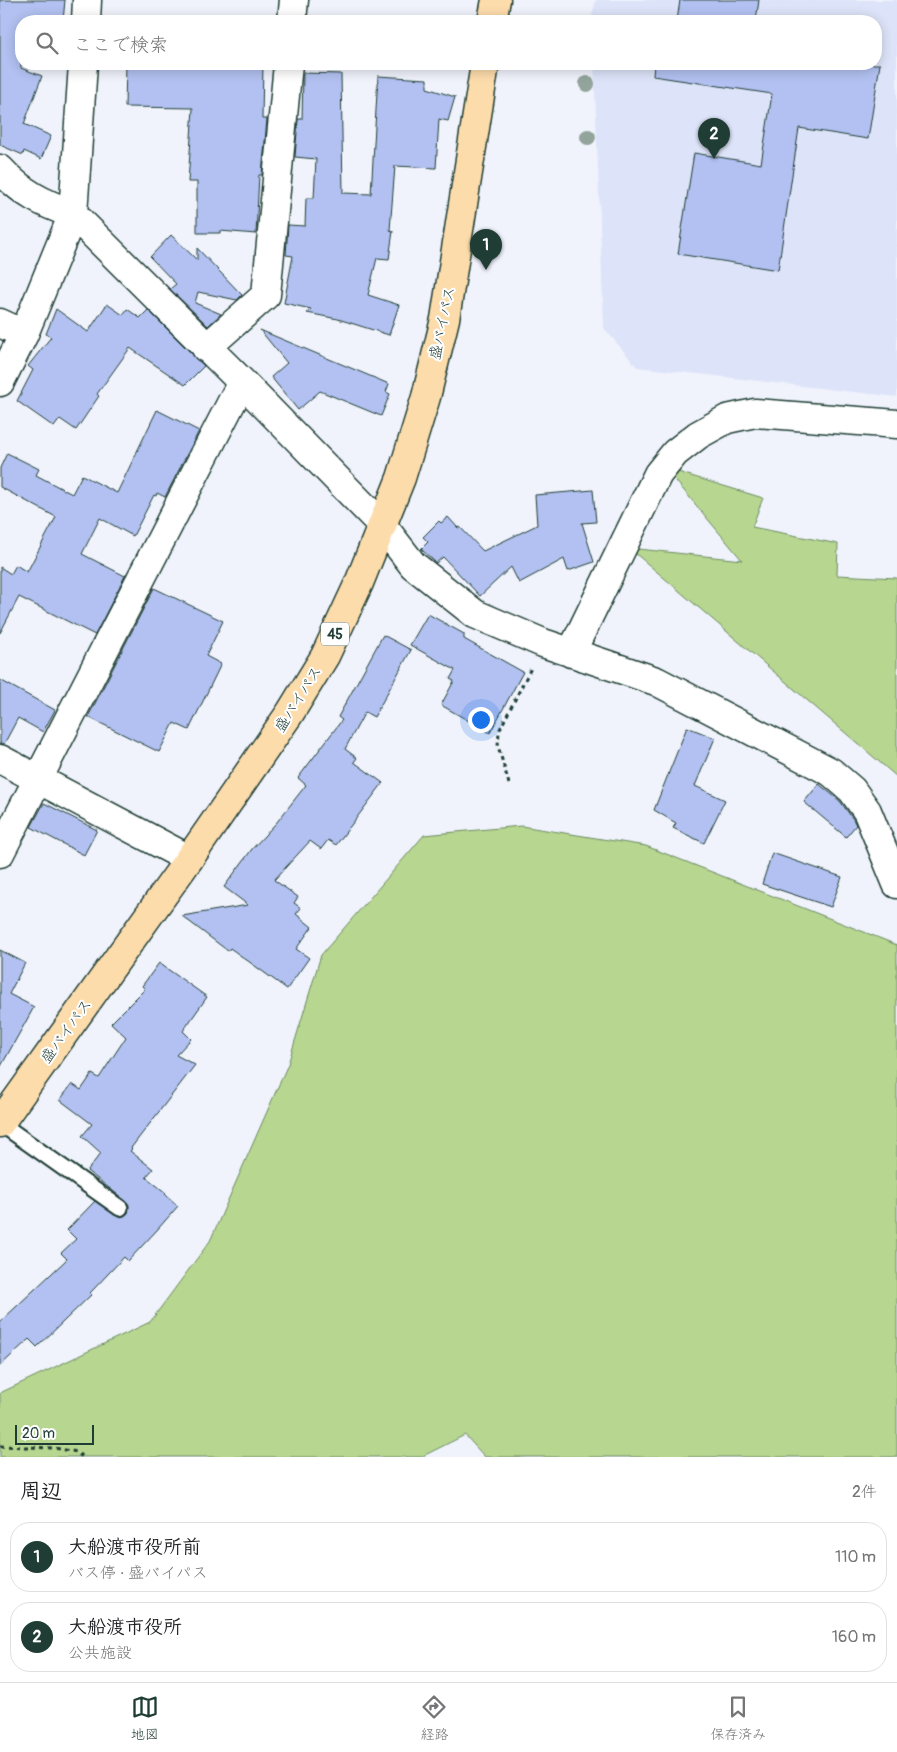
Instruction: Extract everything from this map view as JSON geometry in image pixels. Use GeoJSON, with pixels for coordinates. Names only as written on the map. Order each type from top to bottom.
{"type":"FeatureCollection","features":[{"type":"Feature","properties":{"kind":"highway"},"geometry":{"type":"LineString","coordinates":[[493,15],[496,0]]}},
{"type":"Feature","properties":{"kind":"highway","name":"盛バイパス"},"geometry":{"type":"LineString","coordinates":[[0,1123],[189,860],[290,713],[325,656],[359,583],[400,478],[426,397],[445,319],[484,70]]}},
{"type":"Feature","properties":{"kind":"street"},"geometry":{"type":"LineString","coordinates":[[86,15],[87,0]]}},
{"type":"Feature","properties":{"kind":"street"},"geometry":{"type":"LineString","coordinates":[[293,15],[294,0]]}},
{"type":"Feature","properties":{"kind":"street"},"geometry":{"type":"LineString","coordinates":[[0,382],[24,334],[72,214],[83,70]]}},
{"type":"Feature","properties":{"kind":"street"},"geometry":{"type":"LineString","coordinates":[[206,348],[266,295],[287,70]]}},
{"type":"Feature","properties":{"kind":"street"},"geometry":{"type":"LineString","coordinates":[[0,169],[14,184],[44,203],[72,214],[242,382],[382,525],[413,565],[475,614],[543,643],[656,681],[832,772],[852,790],[867,812],[897,884]]}},
{"type":"Feature","properties":{"kind":"street"},"geometry":{"type":"LineString","coordinates":[[0,323],[24,334]]}},
{"type":"Feature","properties":{"kind":"street"},"geometry":{"type":"LineString","coordinates":[[0,853],[40,779],[242,382]]}},
{"type":"Feature","properties":{"kind":"street"},"geometry":{"type":"LineString","coordinates":[[571,653],[658,474],[675,453],[698,435],[727,419],[755,413],[897,424]]}},
{"type":"Feature","properties":{"kind":"street"},"geometry":{"type":"LineString","coordinates":[[0,759],[189,860]]}},
{"type":"Feature","properties":{"kind":"lane"},"geometry":{"type":"LineString","coordinates":[[0,1123],[120,1208]]}},
{"type":"Feature","properties":{"kind":"path"},"geometry":{"type":"LineString","coordinates":[[509,784],[498,746],[500,731],[543,643]]}},
{"type":"Feature","properties":{"kind":"path"},"geometry":{"type":"LineString","coordinates":[[0,1446],[54,1448],[78,1452],[82,1457]]}},
{"type":"Feature","properties":{"kind":"shaded area"},"geometry":{"type":"Polygon","coordinates":[[[596,0],[897,0],[897,397],[637,367],[604,328],[594,70],[882,70],[882,15],[592,15],[596,0]]]}},
{"type":"Feature","properties":{"kind":"green space"},"geometry":{"type":"Polygon","coordinates":[[[665,468],[763,498],[752,527],[838,544],[837,575],[897,578],[897,777],[629,548],[742,560],[665,468]]]}},
{"type":"Feature","properties":{"kind":"green space"},"geometry":{"type":"Polygon","coordinates":[[[521,826],[646,846],[897,945],[897,1457],[485,1457],[465,1435],[421,1457],[0,1457],[0,1393],[150,1322],[210,1241],[288,1064],[321,955],[424,835],[521,826]]]}},
{"type":"Feature","properties":{"kind":"building"},"geometry":{"type":"Polygon","coordinates":[[[0,0],[65,0],[64,15],[15,15],[15,70],[26,70],[42,76],[24,124],[51,136],[41,159],[24,151],[23,155],[0,145],[0,0]]]}},
{"type":"Feature","properties":{"kind":"building"},"geometry":{"type":"Polygon","coordinates":[[[680,0],[759,0],[757,15],[678,15],[680,0]]]}},
{"type":"Feature","properties":{"kind":"building"},"geometry":{"type":"Polygon","coordinates":[[[126,70],[263,70],[262,119],[267,119],[262,175],[259,175],[256,234],[220,231],[220,233],[197,233],[197,182],[188,182],[193,108],[125,107],[126,70]]]}},
{"type":"Feature","properties":{"kind":"building"},"geometry":{"type":"Polygon","coordinates":[[[654,70],[879,70],[868,139],[799,128],[778,270],[678,254],[694,153],[761,164],[772,94],[653,76],[654,70]]]}},
{"type":"Feature","properties":{"kind":"building"},"geometry":{"type":"Polygon","coordinates":[[[303,73],[341,74],[343,193],[371,194],[378,76],[427,79],[427,88],[455,97],[448,121],[439,119],[436,168],[395,166],[390,230],[393,231],[389,259],[377,258],[368,295],[399,305],[389,335],[338,319],[307,313],[311,309],[284,303],[293,256],[286,255],[288,225],[305,226],[306,198],[314,198],[316,159],[295,157],[298,119],[302,119],[303,73]]]}},
{"type":"Feature","properties":{"kind":"building"},"geometry":{"type":"Polygon","coordinates":[[[171,235],[197,260],[197,248],[242,295],[237,300],[198,292],[195,303],[221,314],[208,326],[170,289],[176,284],[150,257],[171,235]]]}},
{"type":"Feature","properties":{"kind":"building"},"geometry":{"type":"Polygon","coordinates":[[[107,304],[123,315],[127,309],[140,318],[148,310],[204,366],[185,385],[130,348],[97,394],[99,396],[76,430],[60,419],[54,427],[17,401],[33,370],[28,366],[51,337],[46,334],[56,309],[88,332],[107,304]]]}},
{"type":"Feature","properties":{"kind":"building"},"geometry":{"type":"Polygon","coordinates":[[[260,330],[389,384],[386,392],[390,394],[381,416],[320,391],[298,410],[271,377],[287,363],[260,330]]]}},
{"type":"Feature","properties":{"kind":"building"},"geometry":{"type":"Polygon","coordinates":[[[157,410],[199,431],[165,497],[157,493],[156,496],[154,495],[133,536],[100,518],[82,554],[125,576],[95,635],[19,597],[0,633],[0,567],[11,574],[16,565],[27,572],[56,517],[0,487],[0,468],[7,453],[39,469],[36,475],[72,494],[82,475],[117,493],[157,410]]]}},
{"type":"Feature","properties":{"kind":"building"},"geometry":{"type":"Polygon","coordinates":[[[593,490],[596,522],[582,523],[594,562],[568,571],[564,559],[519,583],[511,567],[480,596],[443,557],[436,563],[421,549],[428,542],[423,537],[439,521],[441,523],[448,517],[483,551],[537,525],[535,495],[593,490]]]}},
{"type":"Feature","properties":{"kind":"building"},"geometry":{"type":"Polygon","coordinates":[[[154,588],[223,621],[206,656],[221,664],[189,730],[174,723],[159,752],[88,717],[154,588]]]}},
{"type":"Feature","properties":{"kind":"building"},"geometry":{"type":"Polygon","coordinates":[[[428,614],[464,634],[464,639],[523,672],[490,733],[441,705],[454,681],[450,679],[455,670],[410,645],[428,614]]]}},
{"type":"Feature","properties":{"kind":"building"},"geometry":{"type":"Polygon","coordinates":[[[383,635],[411,650],[374,717],[365,712],[345,749],[357,758],[354,762],[383,783],[336,845],[328,840],[321,849],[310,841],[274,880],[298,897],[294,903],[301,908],[296,914],[312,927],[296,949],[309,958],[287,989],[230,948],[228,951],[182,916],[248,905],[224,887],[252,849],[277,822],[306,785],[298,778],[342,720],[338,717],[383,635]]]}},
{"type":"Feature","properties":{"kind":"building"},"geometry":{"type":"Polygon","coordinates":[[[0,680],[55,710],[43,732],[18,718],[4,744],[0,743],[0,680]]]}},
{"type":"Feature","properties":{"kind":"building"},"geometry":{"type":"Polygon","coordinates":[[[687,727],[715,738],[695,786],[725,800],[704,843],[673,828],[676,823],[654,810],[687,727]]]}},
{"type":"Feature","properties":{"kind":"building"},"geometry":{"type":"Polygon","coordinates":[[[819,784],[840,801],[853,819],[856,825],[846,837],[804,802],[819,784]]]}},
{"type":"Feature","properties":{"kind":"building"},"geometry":{"type":"Polygon","coordinates":[[[44,803],[97,830],[84,855],[31,827],[44,803]]]}},
{"type":"Feature","properties":{"kind":"building"},"geometry":{"type":"Polygon","coordinates":[[[772,853],[842,877],[831,907],[762,884],[772,853]]]}},
{"type":"Feature","properties":{"kind":"building"},"geometry":{"type":"Polygon","coordinates":[[[0,950],[25,963],[9,994],[34,1007],[0,1068],[0,950]]]}},
{"type":"Feature","properties":{"kind":"building"},"geometry":{"type":"Polygon","coordinates":[[[159,963],[207,997],[183,1031],[191,1039],[176,1055],[195,1065],[130,1151],[153,1169],[146,1177],[166,1193],[178,1206],[128,1261],[124,1257],[90,1293],[91,1295],[37,1347],[29,1339],[0,1366],[0,1322],[67,1259],[61,1253],[76,1239],[67,1230],[95,1201],[119,1217],[128,1213],[129,1205],[126,1201],[87,1171],[101,1153],[82,1136],[92,1124],[60,1100],[72,1084],[81,1090],[92,1074],[99,1078],[126,1037],[111,1023],[145,989],[142,986],[159,963]]]}},
{"type":"Feature","properties":{"kind":"place","name":"大船渡市役所"},"geometry":{"type":"Point","coordinates":[714,159]}},
{"type":"Feature","properties":{"kind":"place","name":"大船渡市役所前"},"geometry":{"type":"Point","coordinates":[486,270]}}]}
